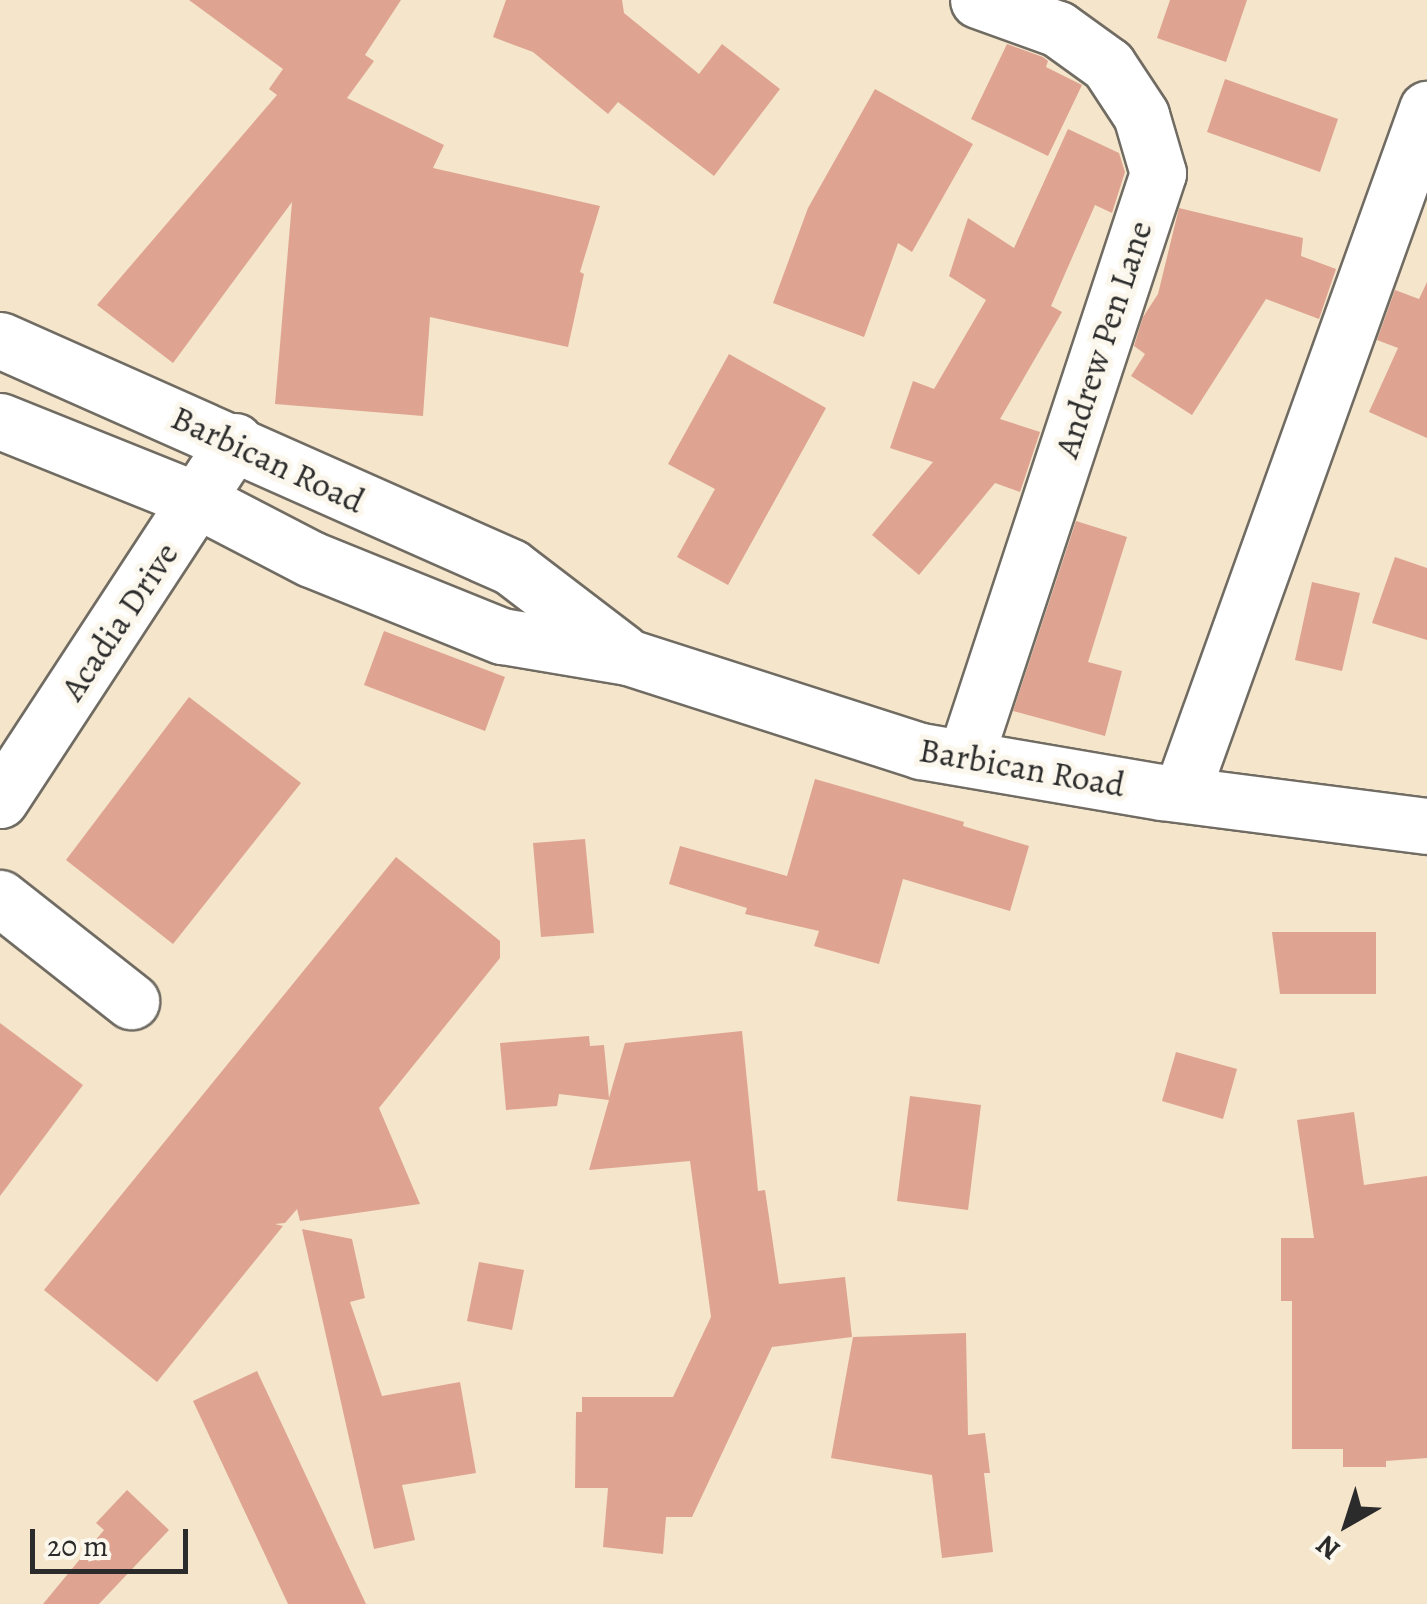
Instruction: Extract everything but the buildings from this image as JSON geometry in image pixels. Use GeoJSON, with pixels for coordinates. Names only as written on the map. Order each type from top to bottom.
{"type":"FeatureCollection","features":[{"type":"Feature","properties":{"kind":"main road","name":"Andrew Pen Lane"},"geometry":{"type":"LineString","coordinates":[[965,758],[1158,173],[1142,115],[1108,65],[1058,29],[978,0]]}},
{"type":"Feature","properties":{"kind":"main road"},"geometry":{"type":"LineString","coordinates":[[1181,794],[1427,109]]}},
{"type":"Feature","properties":{"kind":"main road","name":"Barbican Road"},"geometry":{"type":"LineString","coordinates":[[0,340],[236,441],[340,493],[510,567],[628,657]]}},
{"type":"Feature","properties":{"kind":"main road","name":"Barbican Road"},"geometry":{"type":"LineString","coordinates":[[0,422],[198,501],[311,560],[502,636],[628,657],[921,750],[1181,794],[1427,826]]}},
{"type":"Feature","properties":{"kind":"main road","name":"Acadia Drive"},"geometry":{"type":"LineString","coordinates":[[0,800],[236,441]]}},
{"type":"Feature","properties":{"kind":"main road"},"geometry":{"type":"LineString","coordinates":[[0,898],[131,1001]]}}]}
